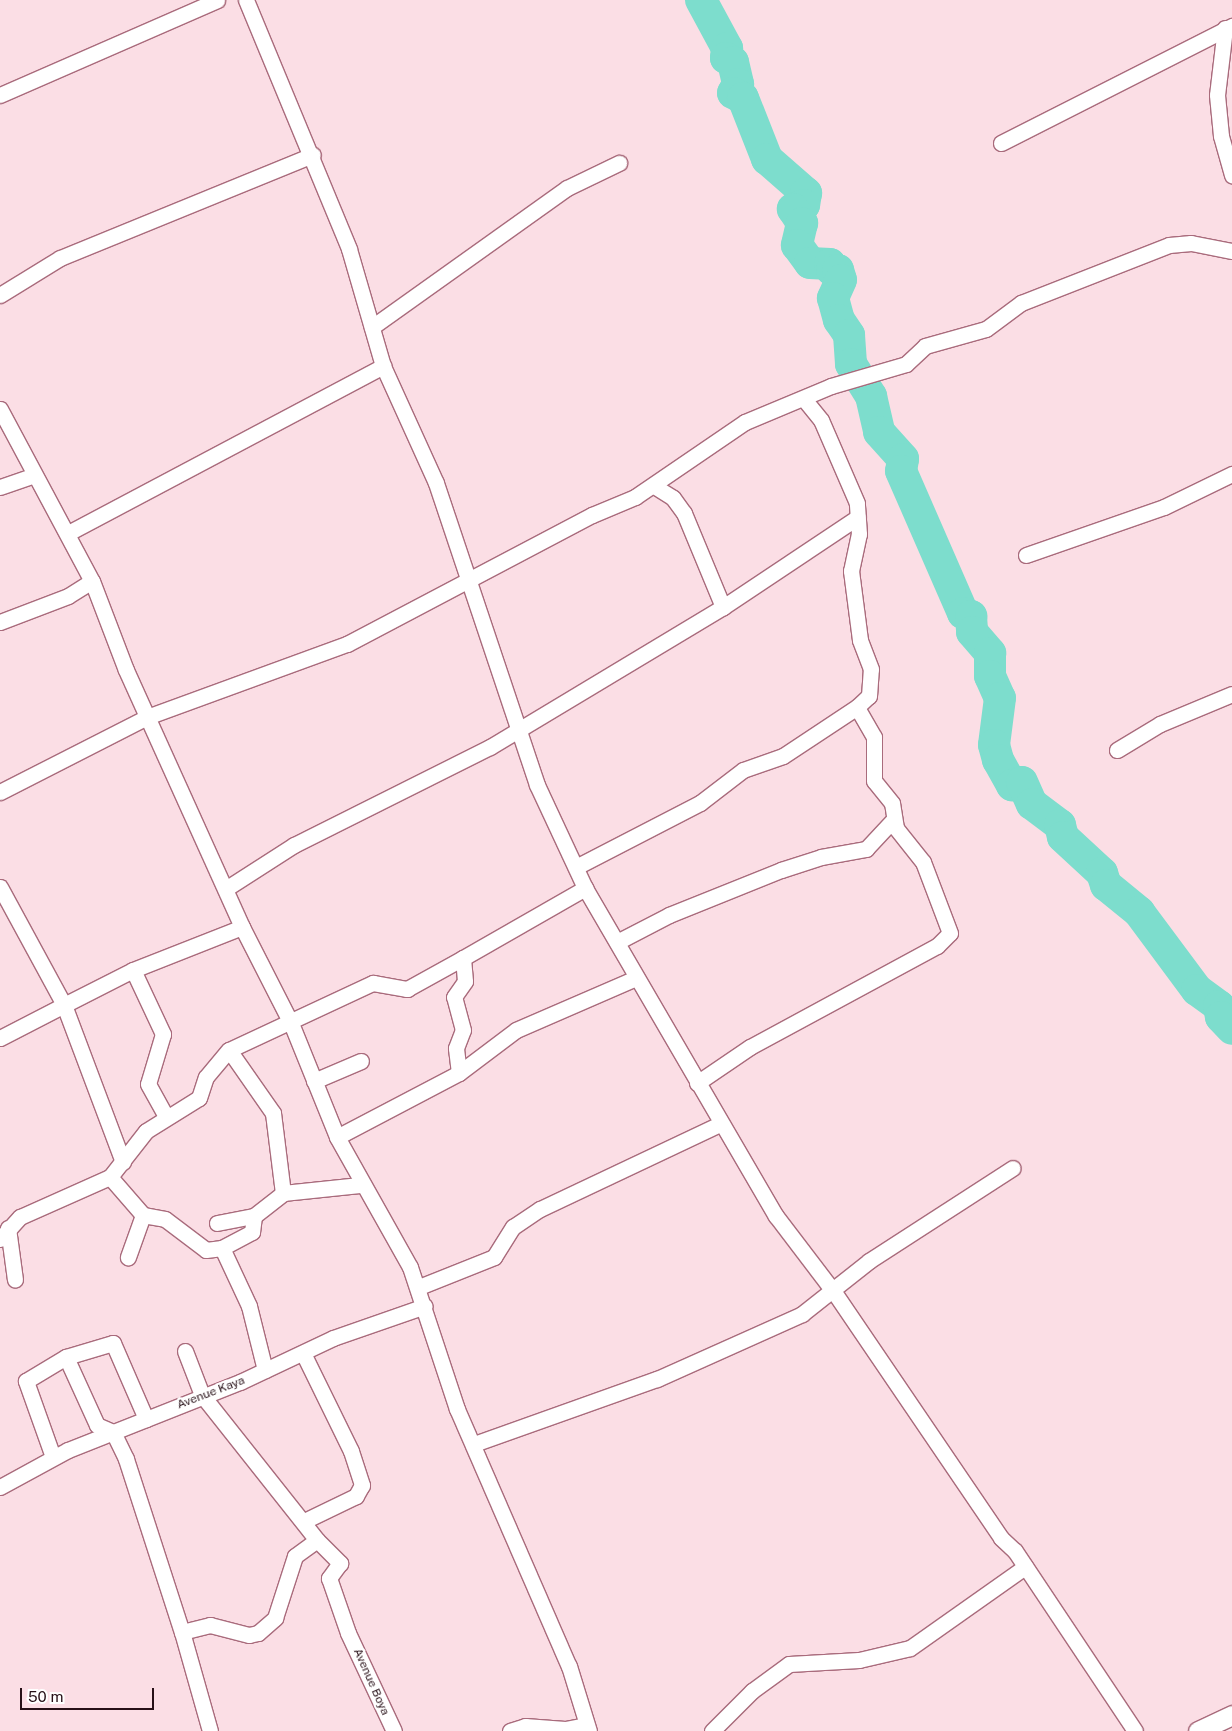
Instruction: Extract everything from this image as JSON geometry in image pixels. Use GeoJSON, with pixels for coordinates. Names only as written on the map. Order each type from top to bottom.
{"type":"FeatureCollection","features":[{"type":"Feature","properties":{"kind":"street"},"geometry":{"type":"LineString","coordinates":[[0,94],[217,0]]}},
{"type":"Feature","properties":{"kind":"street"},"geometry":{"type":"LineString","coordinates":[[246,0],[312,155],[372,327],[383,366],[436,483],[465,580],[516,730],[585,888],[720,1124],[776,1216],[834,1292],[1025,1567],[1135,1731]]}},
{"type":"Feature","properties":{"kind":"street"},"geometry":{"type":"LineString","coordinates":[[1001,144],[1229,27]]}},
{"type":"Feature","properties":{"kind":"street"},"geometry":{"type":"LineString","coordinates":[[1229,27],[1217,95],[1221,136],[1232,175]]}},
{"type":"Feature","properties":{"kind":"street"},"geometry":{"type":"LineString","coordinates":[[0,295],[60,258],[312,155]]}},
{"type":"Feature","properties":{"kind":"street"},"geometry":{"type":"LineString","coordinates":[[372,327],[567,188],[620,163]]}},
{"type":"Feature","properties":{"kind":"street"},"geometry":{"type":"LineString","coordinates":[[0,792],[147,717],[347,644],[465,580],[654,486],[736,427],[803,398],[906,364],[930,344],[986,329],[1021,303],[1169,245],[1191,243],[1232,252]]}},
{"type":"Feature","properties":{"kind":"street"},"geometry":{"type":"LineString","coordinates":[[68,533],[383,366]]}},
{"type":"Feature","properties":{"kind":"street"},"geometry":{"type":"LineString","coordinates":[[576,867],[700,803],[743,770],[784,756],[857,707],[869,696],[871,669],[860,640],[850,571],[858,517],[839,455],[821,420],[803,398]]}},
{"type":"Feature","properties":{"kind":"street"},"geometry":{"type":"LineString","coordinates":[[0,409],[92,581],[147,717],[227,888],[242,927],[291,1023],[337,1137],[360,1185],[418,1287],[446,1380],[474,1444],[533,1594],[580,1693],[587,1728],[526,1726],[510,1731]]}},
{"type":"Feature","properties":{"kind":"street"},"geometry":{"type":"LineString","coordinates":[[1026,555],[1164,507],[1232,474]]}},
{"type":"Feature","properties":{"kind":"street"},"geometry":{"type":"LineString","coordinates":[[0,487],[34,475]]}},
{"type":"Feature","properties":{"kind":"street"},"geometry":{"type":"LineString","coordinates":[[654,486],[673,498],[684,514],[722,607]]}},
{"type":"Feature","properties":{"kind":"street"},"geometry":{"type":"LineString","coordinates":[[227,888],[294,845],[516,730],[722,607],[858,517]]}},
{"type":"Feature","properties":{"kind":"street"},"geometry":{"type":"LineString","coordinates":[[0,622],[68,596],[92,581]]}},
{"type":"Feature","properties":{"kind":"street"},"geometry":{"type":"LineString","coordinates":[[1117,750],[1167,721],[1232,694]]}},
{"type":"Feature","properties":{"kind":"street"},"geometry":{"type":"LineString","coordinates":[[697,1083],[750,1047],[944,941],[949,925],[923,862],[893,820],[892,803],[874,781],[874,737],[857,707]]}},
{"type":"Feature","properties":{"kind":"street"},"geometry":{"type":"LineString","coordinates":[[617,942],[669,915],[781,870],[821,857],[866,849],[893,820]]}},
{"type":"Feature","properties":{"kind":"street"},"geometry":{"type":"LineString","coordinates":[[0,887],[64,1004],[123,1162]]}},
{"type":"Feature","properties":{"kind":"street"},"geometry":{"type":"LineString","coordinates":[[15,1280],[4,1234],[20,1217],[110,1177],[123,1162],[132,1145],[166,1116],[199,1098],[206,1077],[229,1050],[291,1023],[373,983],[407,989],[585,888]]}},
{"type":"Feature","properties":{"kind":"street"},"geometry":{"type":"LineString","coordinates":[[0,1038],[133,970],[242,927]]}},
{"type":"Feature","properties":{"kind":"street"},"geometry":{"type":"LineString","coordinates":[[459,1073],[456,1048],[463,1030],[454,997],[466,981],[463,958]]}},
{"type":"Feature","properties":{"kind":"street"},"geometry":{"type":"LineString","coordinates":[[133,970],[163,1034],[148,1084],[166,1116]]}},
{"type":"Feature","properties":{"kind":"street"},"geometry":{"type":"LineString","coordinates":[[337,1137],[459,1073],[516,1030],[636,978]]}},
{"type":"Feature","properties":{"kind":"street"},"geometry":{"type":"LineString","coordinates":[[229,1050],[273,1113],[283,1193]]}},
{"type":"Feature","properties":{"kind":"street"},"geometry":{"type":"LineString","coordinates":[[314,1081],[362,1061]]}},
{"type":"Feature","properties":{"kind":"street"},"geometry":{"type":"LineString","coordinates":[[418,1287],[494,1257],[513,1227],[540,1208],[720,1124]]}},
{"type":"Feature","properties":{"kind":"street"},"geometry":{"type":"LineString","coordinates":[[474,1444],[657,1379],[802,1314],[834,1292],[847,1276],[1013,1168]]}},
{"type":"Feature","properties":{"kind":"street"},"geometry":{"type":"LineString","coordinates":[[110,1177],[143,1215],[165,1219],[206,1250],[222,1248],[252,1232],[254,1216]]}},
{"type":"Feature","properties":{"kind":"street"},"geometry":{"type":"LineString","coordinates":[[217,1223],[254,1216],[283,1193],[360,1185]]}},
{"type":"Feature","properties":{"kind":"street"},"geometry":{"type":"LineString","coordinates":[[128,1257],[143,1215]]}},
{"type":"Feature","properties":{"kind":"street"},"geometry":{"type":"LineString","coordinates":[[222,1248],[249,1306],[265,1370]]}},
{"type":"Feature","properties":{"kind":"street","name":"Avenue Kaya"},"geometry":{"type":"LineString","coordinates":[[0,1487],[53,1457],[303,1353],[425,1306]]}},
{"type":"Feature","properties":{"kind":"street"},"geometry":{"type":"LineString","coordinates":[[53,1457],[26,1381],[66,1357],[105,1342],[113,1343],[146,1419]]}},
{"type":"Feature","properties":{"kind":"street"},"geometry":{"type":"LineString","coordinates":[[182,1632],[210,1625],[249,1635],[258,1633],[275,1618],[295,1556],[317,1540],[304,1521],[202,1395],[185,1351]]}},
{"type":"Feature","properties":{"kind":"street"},"geometry":{"type":"LineString","coordinates":[[303,1353],[351,1451],[362,1486],[356,1496],[304,1521]]}},
{"type":"Feature","properties":{"kind":"street"},"geometry":{"type":"LineString","coordinates":[[66,1357],[97,1425],[113,1432],[126,1458],[182,1632],[210,1731]]}},
{"type":"Feature","properties":{"kind":"street"},"geometry":{"type":"LineString","coordinates":[[126,1458],[130,1425]]}},
{"type":"Feature","properties":{"kind":"street","name":"Avenue Boya"},"geometry":{"type":"LineString","coordinates":[[317,1540],[340,1563],[329,1578],[348,1633],[394,1731]]}},
{"type":"Feature","properties":{"kind":"street"},"geometry":{"type":"LineString","coordinates":[[712,1731],[752,1691],[789,1664],[859,1660],[910,1648],[1025,1567]]}},
{"type":"Feature","properties":{"kind":"street"},"geometry":{"type":"LineString","coordinates":[[1198,1731],[1232,1715]]}},
{"type":"Feature","properties":{"kind":"waterway"},"geometry":{"type":"LineString","coordinates":[[701,0],[727,48],[726,58],[733,62],[738,84],[733,93],[743,98],[767,159],[806,193],[804,205],[793,209],[802,223],[797,245],[810,263],[830,264],[832,270],[838,270],[841,280],[833,298],[839,320],[849,335],[851,364],[871,396],[879,432],[903,459],[901,471],[963,613],[971,616],[972,632],[990,653],[990,676],[1000,698],[994,745],[998,760],[1012,785],[1022,782],[1032,804],[1060,825],[1063,837],[1102,873],[1106,885],[1139,912],[1197,990],[1219,1006],[1221,1017],[1232,1029]]}}]}
